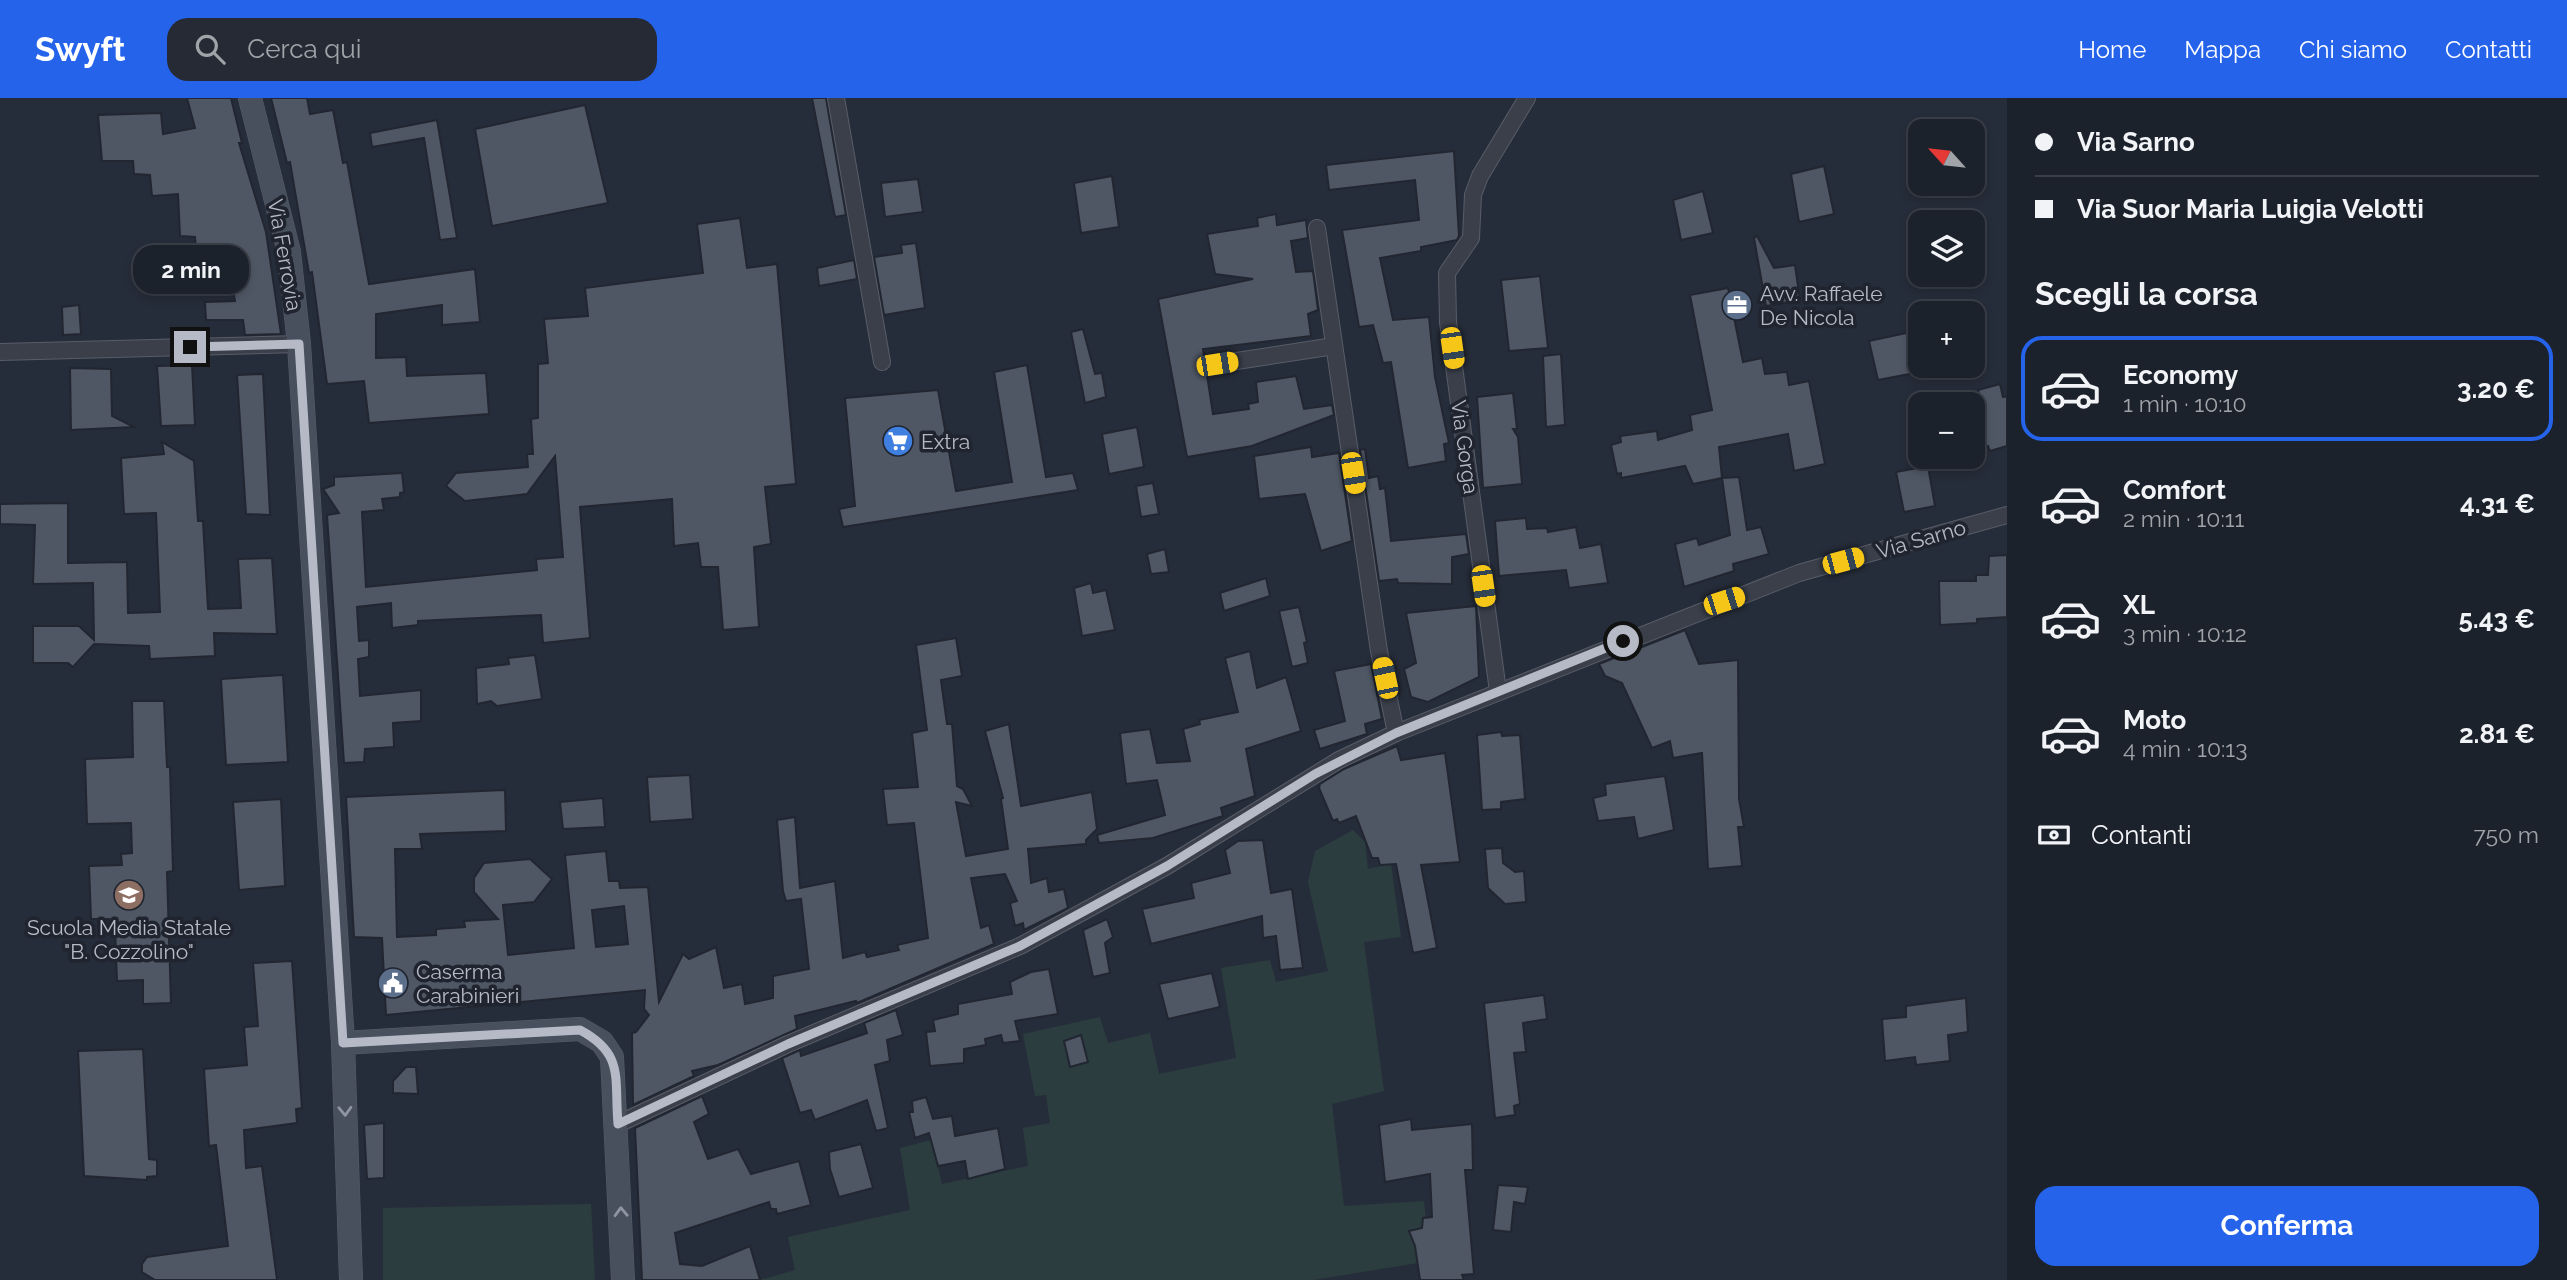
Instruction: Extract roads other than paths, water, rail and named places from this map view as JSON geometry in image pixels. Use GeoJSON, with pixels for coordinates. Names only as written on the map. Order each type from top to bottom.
{"type":"FeatureCollection","features":[{"type":"Feature","properties":{"kind":"main road","name":"Via Ferrovia"},"geometry":{"type":"LineString","coordinates":[[250,98],[289,252],[299,344],[343,1043],[351,1280]]}},
{"type":"Feature","properties":{"kind":"main road"},"geometry":{"type":"LineString","coordinates":[[343,1043],[580,1030],[602,1042],[612,1057],[618,1124],[623,1280]]}},
{"type":"Feature","properties":{"kind":"street"},"geometry":{"type":"LineString","coordinates":[[836,98],[882,362]]}},
{"type":"Feature","properties":{"kind":"street","name":"Via Gorga"},"geometry":{"type":"LineString","coordinates":[[1498,691],[1448,322],[1447,273],[1471,237],[1473,195],[1480,176],[1527,98]]}},
{"type":"Feature","properties":{"kind":"street"},"geometry":{"type":"LineString","coordinates":[[1317,228],[1379,651],[1396,733]]}},
{"type":"Feature","properties":{"kind":"street"},"geometry":{"type":"LineString","coordinates":[[0,352],[299,344]]}},
{"type":"Feature","properties":{"kind":"street"},"geometry":{"type":"LineString","coordinates":[[1217,364],[1334,346]]}},
{"type":"Feature","properties":{"kind":"street","name":"Via Sarno"},"geometry":{"type":"LineString","coordinates":[[618,1124],[788,1044],[1020,946],[1167,866],[1315,774],[1396,733],[1799,573],[2007,515]]}},
{"type":"Feature","properties":{"kind":"place","name":"Avv. Raffaele De Nicola"},"geometry":{"type":"Point","coordinates":[1737,305]}},
{"type":"Feature","properties":{"kind":"place","name":"Extra"},"geometry":{"type":"Point","coordinates":[898,441]}},
{"type":"Feature","properties":{"kind":"place","name":"Scuola Media Statale \"B. Cozzolino\""},"geometry":{"type":"Point","coordinates":[129,895]}},
{"type":"Feature","properties":{"kind":"place","name":"Caserma Carabinieri"},"geometry":{"type":"Point","coordinates":[393,983]}}]}
